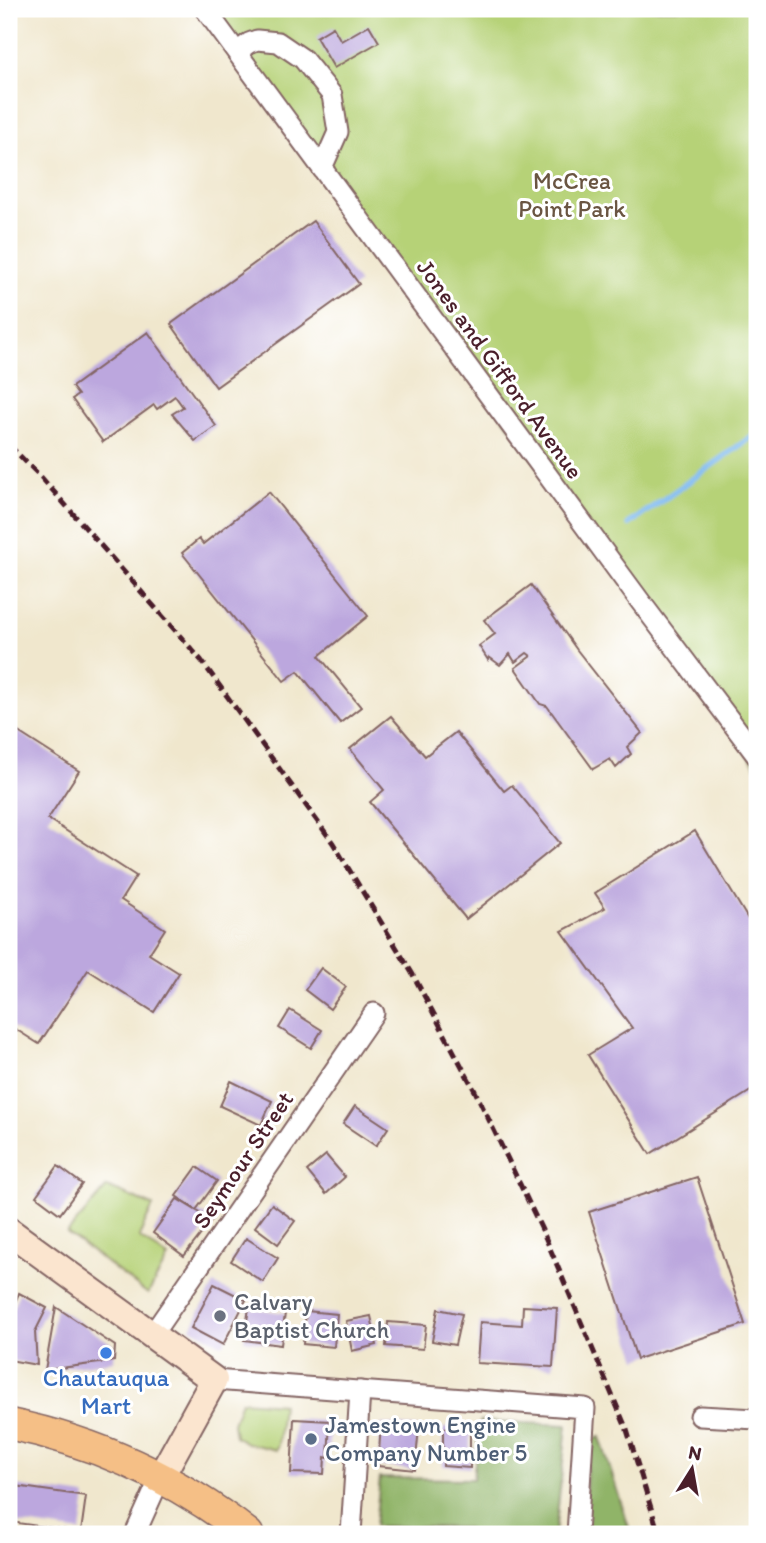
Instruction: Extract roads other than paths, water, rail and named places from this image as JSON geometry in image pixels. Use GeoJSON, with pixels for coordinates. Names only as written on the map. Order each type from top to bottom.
{"type":"FeatureCollection","features":[{"type":"Feature","properties":{"kind":"main road"},"geometry":{"type":"LineString","coordinates":[[9,1424],[66,1437],[162,1476],[198,1497],[248,1534]]}},
{"type":"Feature","properties":{"kind":"street","name":"Jones and Gifford Avenue"},"geometry":{"type":"LineString","coordinates":[[205,9],[757,757]]}},
{"type":"Feature","properties":{"kind":"street"},"geometry":{"type":"LineString","coordinates":[[237,52],[257,40],[278,41],[303,59],[332,95],[338,132],[323,168]]}},
{"type":"Feature","properties":{"kind":"street","name":"Seymour Street"},"geometry":{"type":"LineString","coordinates":[[152,1335],[373,1013]]}},
{"type":"Feature","properties":{"kind":"street"},"geometry":{"type":"LineString","coordinates":[[9,1231],[214,1380],[585,1408],[576,1534]]}},
{"type":"Feature","properties":{"kind":"street"},"geometry":{"type":"LineString","coordinates":[[135,1534],[162,1476],[214,1380]]}},
{"type":"Feature","properties":{"kind":"street"},"geometry":{"type":"LineString","coordinates":[[351,1534],[360,1391]]}},
{"type":"Feature","properties":{"kind":"street"},"geometry":{"type":"LineString","coordinates":[[700,1416],[757,1419]]}},
{"type":"Feature","properties":{"kind":"waterway"},"geometry":{"type":"LineString","coordinates":[[629,524],[757,433]]}},
{"type":"Feature","properties":{"kind":"railway"},"geometry":{"type":"LineString","coordinates":[[9,445],[41,477],[201,660],[333,843],[412,973],[475,1091],[543,1232],[627,1430],[659,1534]]}},
{"type":"Feature","properties":{"kind":"place","name":"Calvary Baptist Church"},"geometry":{"type":"Point","coordinates":[220,1316]}},
{"type":"Feature","properties":{"kind":"place","name":"Chautauqua Mart"},"geometry":{"type":"Point","coordinates":[106,1353]}},
{"type":"Feature","properties":{"kind":"place","name":"Jamestown Engine Company Number 5"},"geometry":{"type":"Point","coordinates":[311,1439]}},
{"type":"Feature","properties":{"kind":"park label","name":"McCrea Point Park"},"geometry":{"type":"Point","coordinates":[572,195]}}]}
